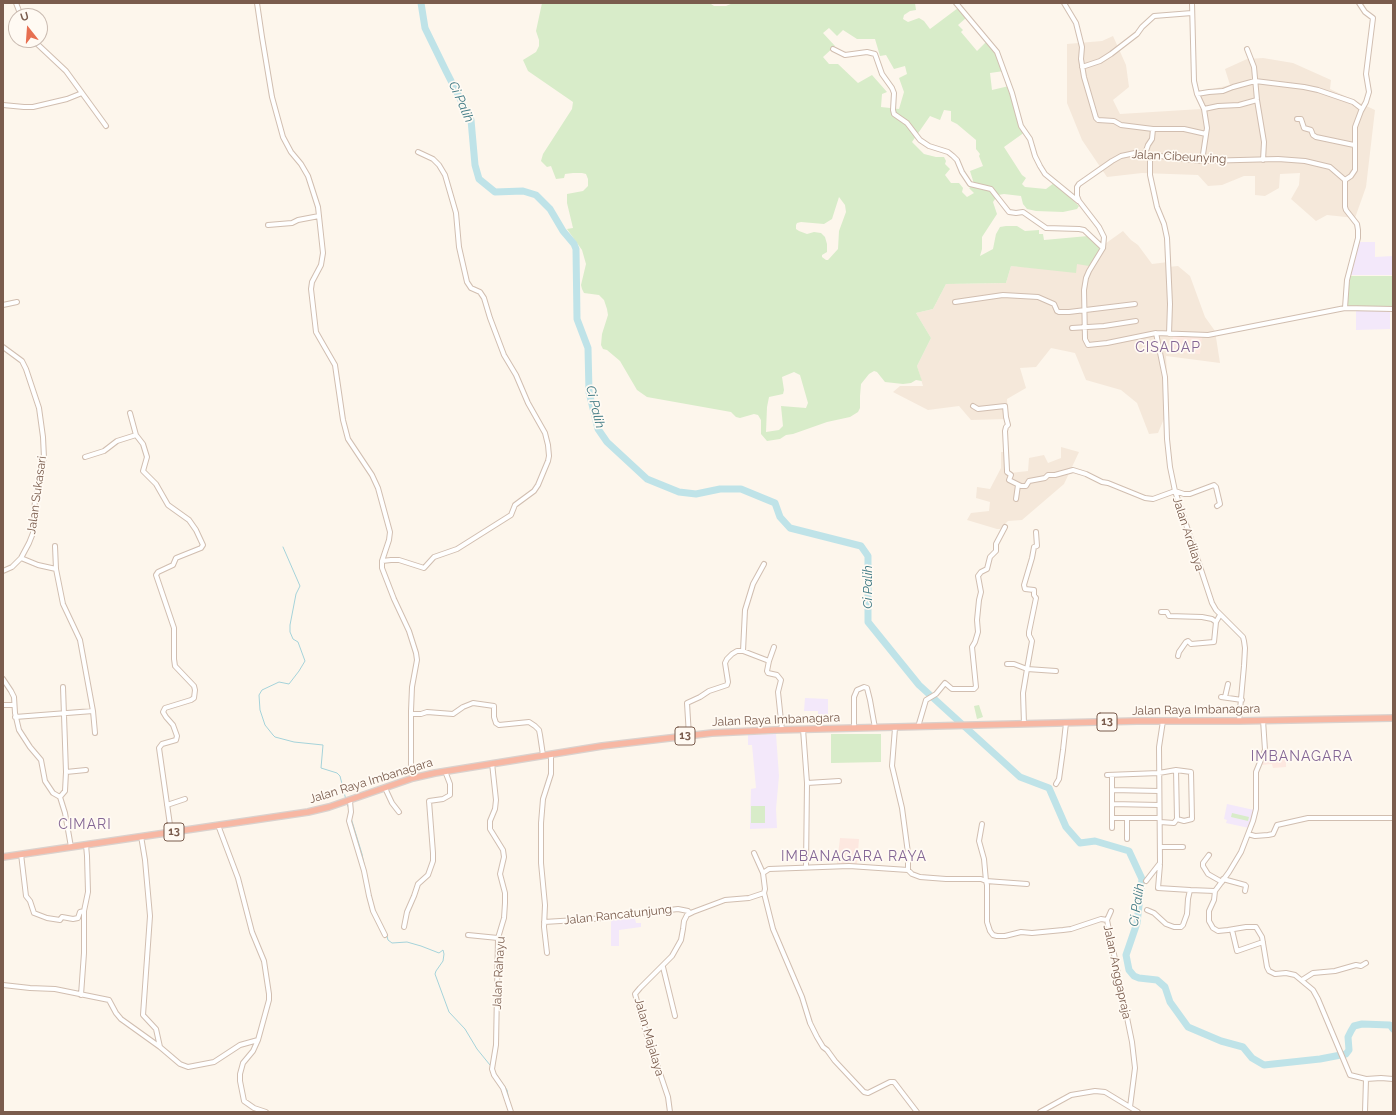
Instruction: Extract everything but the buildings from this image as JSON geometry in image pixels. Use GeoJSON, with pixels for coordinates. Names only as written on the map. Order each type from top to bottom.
{"type":"FeatureCollection","features":[{"type":"Feature","properties":{"kind":"highway","name":"Jalan Raya Imbanagara"},"geometry":{"type":"LineString","coordinates":[[3,857],[308,812],[348,801],[413,778],[445,771],[602,746],[689,736],[803,729],[895,728],[1163,720],[1239,721],[1393,718]]}},
{"type":"Feature","properties":{"kind":"street"},"geometry":{"type":"LineString","coordinates":[[257,3],[272,97],[283,137],[291,152],[301,164],[308,176],[315,196],[319,216],[324,253],[312,282],[311,289],[314,323],[318,338],[335,365],[343,420],[348,439],[372,475],[378,488],[390,532],[390,540],[382,561],[382,568],[387,583],[409,631],[416,653],[417,660],[412,688],[411,714],[411,768],[413,778]]}},
{"type":"Feature","properties":{"kind":"street"},"geometry":{"type":"LineString","coordinates":[[956,3],[997,52],[1012,93],[1021,126],[1030,140],[1035,156],[1045,174],[1079,201],[1102,232],[1104,237],[1103,248],[1089,271],[1084,290],[1086,342],[1089,345],[1156,333],[1208,335],[1345,308],[1393,309]]}},
{"type":"Feature","properties":{"kind":"street"},"geometry":{"type":"LineString","coordinates":[[1064,3],[1076,23],[1082,47],[1082,67],[1097,119],[1114,121],[1121,125],[1184,129],[1206,134]]}},
{"type":"Feature","properties":{"kind":"street"},"geometry":{"type":"LineString","coordinates":[[1192,3],[1193,73],[1197,94],[1204,109],[1206,123],[1202,161]]}},
{"type":"Feature","properties":{"kind":"street"},"geometry":{"type":"LineString","coordinates":[[1345,308],[1347,280],[1358,238],[1358,230],[1356,224],[1345,208],[1345,180],[1351,176],[1354,170],[1355,127],[1369,92],[1366,74],[1373,18],[1365,12],[1359,3]]}},
{"type":"Feature","properties":{"kind":"street"},"geometry":{"type":"LineString","coordinates":[[1082,67],[1100,61],[1111,54],[1137,34],[1154,16],[1192,13]]}},
{"type":"Feature","properties":{"kind":"street"},"geometry":{"type":"LineString","coordinates":[[42,48],[64,68],[106,126]]}},
{"type":"Feature","properties":{"kind":"street"},"geometry":{"type":"LineString","coordinates":[[1247,48],[1253,63],[1264,142],[1263,160]]}},
{"type":"Feature","properties":{"kind":"street"},"geometry":{"type":"LineString","coordinates":[[833,49],[845,55],[867,52],[875,54],[882,74],[894,93],[894,114],[907,123],[920,140],[929,146],[948,152],[953,156],[957,160],[962,172],[970,184],[991,189],[1009,212],[1023,212],[1046,228],[1084,230],[1103,248]]}},
{"type":"Feature","properties":{"kind":"street"},"geometry":{"type":"LineString","coordinates":[[1197,94],[1223,91],[1255,81],[1318,90],[1353,102],[1362,109]]}},
{"type":"Feature","properties":{"kind":"street"},"geometry":{"type":"LineString","coordinates":[[3,105],[24,108],[67,99],[82,93]]}},
{"type":"Feature","properties":{"kind":"street"},"geometry":{"type":"LineString","coordinates":[[1204,109],[1218,106],[1239,105],[1257,100]]}},
{"type":"Feature","properties":{"kind":"street"},"geometry":{"type":"LineString","coordinates":[[1297,119],[1301,119],[1304,128],[1310,128],[1313,135],[1316,137],[1354,145]]}},
{"type":"Feature","properties":{"kind":"street"},"geometry":{"type":"LineString","coordinates":[[1145,154],[1152,139],[1153,128]]}},
{"type":"Feature","properties":{"kind":"street"},"geometry":{"type":"LineString","coordinates":[[382,561],[399,560],[424,568],[434,557],[457,548],[511,515],[515,505],[534,492],[538,486],[549,456],[545,433],[528,403],[516,375],[504,355],[484,298],[480,292],[472,288],[467,282],[459,247],[456,213],[445,175],[439,165],[418,152]]}},
{"type":"Feature","properties":{"kind":"street","name":"Jalan Cibeunying"},"geometry":{"type":"LineString","coordinates":[[1079,201],[1077,196],[1077,187],[1112,161],[1135,153],[1202,161],[1305,160],[1335,170],[1345,180]]}},
{"type":"Feature","properties":{"kind":"street"},"geometry":{"type":"LineString","coordinates":[[1150,155],[1150,175],[1157,207],[1164,224],[1167,238],[1170,304],[1169,334]]}},
{"type":"Feature","properties":{"kind":"street"},"geometry":{"type":"LineString","coordinates":[[268,225],[292,223],[298,220],[319,216]]}},
{"type":"Feature","properties":{"kind":"street"},"geometry":{"type":"LineString","coordinates":[[955,302],[1003,295],[1038,297],[1050,301],[1059,312],[1135,304]]}},
{"type":"Feature","properties":{"kind":"street"},"geometry":{"type":"LineString","coordinates":[[3,306],[17,302]]}},
{"type":"Feature","properties":{"kind":"street"},"geometry":{"type":"LineString","coordinates":[[1072,328],[1104,326],[1136,321]]}},
{"type":"Feature","properties":{"kind":"street","name":"Jalan Ardilaya"},"geometry":{"type":"LineString","coordinates":[[1156,333],[1165,378],[1167,439],[1174,491],[1212,603],[1220,614],[1243,637],[1244,640],[1245,648],[1242,700],[1239,721]]}},
{"type":"Feature","properties":{"kind":"street","name":"Jalan Sukasari"},"geometry":{"type":"LineString","coordinates":[[3,347],[25,365],[39,408],[43,437],[43,465],[35,500],[33,533],[26,551],[21,558],[12,566],[3,571]]}},
{"type":"Feature","properties":{"kind":"street"},"geometry":{"type":"LineString","coordinates":[[973,406],[978,408],[1005,406],[1008,425],[1005,431],[1007,470],[1011,475],[1009,480],[1018,485],[1026,486],[1029,481],[1045,478],[1048,475],[1055,475],[1073,470],[1145,498],[1153,499],[1174,491],[1190,494],[1214,485],[1216,487],[1220,504],[1217,506]]}},
{"type":"Feature","properties":{"kind":"street"},"geometry":{"type":"LineString","coordinates":[[130,413],[136,435],[143,444],[147,457],[143,469],[144,473],[156,484],[168,505],[189,520],[196,530],[203,545],[201,548],[176,558],[173,565],[158,572],[156,575],[174,628],[175,666],[194,686],[195,694],[191,700],[163,710],[166,718],[173,725],[177,736],[176,740],[162,744],[160,748],[171,832]]}},
{"type":"Feature","properties":{"kind":"street"},"geometry":{"type":"LineString","coordinates":[[85,458],[104,452],[117,441],[136,435]]}},
{"type":"Feature","properties":{"kind":"street"},"geometry":{"type":"LineString","coordinates":[[1016,499],[1018,485]]}},
{"type":"Feature","properties":{"kind":"street"},"geometry":{"type":"LineString","coordinates":[[918,727],[925,702],[934,696],[945,683],[952,689],[974,689],[976,687],[972,647],[978,632],[977,620],[981,592],[978,576],[981,572],[987,569],[990,557],[996,551],[996,544],[1005,527]]}},
{"type":"Feature","properties":{"kind":"street"},"geometry":{"type":"LineString","coordinates":[[1024,724],[1023,693],[1032,641],[1029,636],[1029,632],[1036,598],[1034,595],[1034,590],[1025,589],[1024,585],[1034,547],[1037,546],[1036,532]]}},
{"type":"Feature","properties":{"kind":"street"},"geometry":{"type":"LineString","coordinates":[[55,546],[56,569],[64,609],[80,640],[93,711],[95,733]]}},
{"type":"Feature","properties":{"kind":"street"},"geometry":{"type":"LineString","coordinates":[[21,558],[38,565],[56,569]]}},
{"type":"Feature","properties":{"kind":"street"},"geometry":{"type":"LineString","coordinates":[[743,651],[745,610],[753,584],[764,564]]}},
{"type":"Feature","properties":{"kind":"street"},"geometry":{"type":"LineString","coordinates":[[1161,612],[1168,612],[1169,616],[1202,617],[1212,619],[1216,622]]}},
{"type":"Feature","properties":{"kind":"street"},"geometry":{"type":"LineString","coordinates":[[1178,656],[1181,648],[1188,641],[1191,644],[1214,642],[1216,622],[1220,614]]}},
{"type":"Feature","properties":{"kind":"street"},"geometry":{"type":"LineString","coordinates":[[774,647],[767,671],[768,673],[777,675],[781,680],[778,692],[782,730]]}},
{"type":"Feature","properties":{"kind":"street"},"geometry":{"type":"LineString","coordinates":[[689,736],[687,703],[709,691],[727,685],[728,682],[725,664],[727,659],[734,652],[743,651],[769,661]]}},
{"type":"Feature","properties":{"kind":"street"},"geometry":{"type":"LineString","coordinates":[[1007,664],[1014,664],[1027,670],[1056,670]]}},
{"type":"Feature","properties":{"kind":"street"},"geometry":{"type":"LineString","coordinates":[[3,679],[11,691],[14,699],[15,717],[19,730],[41,760],[47,784],[53,793],[60,797],[65,814],[71,847]]}},
{"type":"Feature","properties":{"kind":"street"},"geometry":{"type":"LineString","coordinates":[[1228,684],[1223,697],[1242,700]]}},
{"type":"Feature","properties":{"kind":"street"},"geometry":{"type":"LineString","coordinates":[[854,728],[854,697],[857,690],[864,687],[867,688],[875,728]]}},
{"type":"Feature","properties":{"kind":"street"},"geometry":{"type":"LineString","coordinates":[[60,797],[65,790],[66,772],[64,688]]}},
{"type":"Feature","properties":{"kind":"street"},"geometry":{"type":"LineString","coordinates":[[411,714],[421,714],[427,712],[453,714],[463,707],[473,703],[494,706],[494,717],[496,723],[499,725],[530,722],[535,726],[539,730],[543,755]]}},
{"type":"Feature","properties":{"kind":"street"},"geometry":{"type":"LineString","coordinates":[[3,705],[14,705]]}},
{"type":"Feature","properties":{"kind":"street"},"geometry":{"type":"LineString","coordinates":[[15,717],[93,711]]}},
{"type":"Feature","properties":{"kind":"street"},"geometry":{"type":"LineString","coordinates":[[1163,720],[1159,747],[1160,863],[1157,887],[1159,889],[1215,891]]}},
{"type":"Feature","properties":{"kind":"street"},"geometry":{"type":"LineString","coordinates":[[1263,720],[1265,750],[1256,772],[1256,810],[1248,834],[1237,859],[1215,891],[1208,916],[1210,924],[1214,929],[1218,930],[1256,927],[1262,937],[1269,971],[1275,974],[1292,974],[1302,980],[1313,990],[1350,1075],[1366,1080],[1381,1078],[1393,1079]]}},
{"type":"Feature","properties":{"kind":"street"},"geometry":{"type":"LineString","coordinates":[[1056,784],[1059,779],[1066,723]]}},
{"type":"Feature","properties":{"kind":"street"},"geometry":{"type":"LineString","coordinates":[[895,728],[892,766],[902,808],[908,853],[908,870]]}},
{"type":"Feature","properties":{"kind":"street"},"geometry":{"type":"LineString","coordinates":[[803,729],[806,783],[806,867]]}},
{"type":"Feature","properties":{"kind":"street"},"geometry":{"type":"LineString","coordinates":[[547,954],[544,922],[545,905],[541,863],[541,823],[542,804],[551,774],[551,754]]}},
{"type":"Feature","properties":{"kind":"street","name":"Jalan Rahayu"},"geometry":{"type":"LineString","coordinates":[[492,764],[496,800],[495,809],[490,821],[490,829],[502,847],[504,853],[500,874],[505,893],[504,922],[498,938],[496,1045],[492,1068],[494,1075],[503,1088],[511,1112]]}},
{"type":"Feature","properties":{"kind":"street"},"geometry":{"type":"LineString","coordinates":[[66,772],[86,770]]}},
{"type":"Feature","properties":{"kind":"street"},"geometry":{"type":"LineString","coordinates":[[1176,770],[1177,820]]}},
{"type":"Feature","properties":{"kind":"street"},"geometry":{"type":"LineString","coordinates":[[1112,818],[1160,820],[1174,823],[1177,820],[1184,821],[1192,819],[1192,778],[1190,772],[1176,770],[1159,773],[1110,775],[1112,790],[1112,804],[1112,818],[1112,828]]}},
{"type":"Feature","properties":{"kind":"street"},"geometry":{"type":"LineString","coordinates":[[404,927],[406,912],[418,884],[428,875],[432,861],[433,853],[429,801],[443,799],[450,795],[450,784],[445,771]]}},
{"type":"Feature","properties":{"kind":"street"},"geometry":{"type":"LineString","coordinates":[[806,783],[839,781]]}},
{"type":"Feature","properties":{"kind":"street"},"geometry":{"type":"LineString","coordinates":[[385,788],[392,803],[399,812]]}},
{"type":"Feature","properties":{"kind":"street"},"geometry":{"type":"LineString","coordinates":[[1112,790],[1159,791]]}},
{"type":"Feature","properties":{"kind":"street"},"geometry":{"type":"LineString","coordinates":[[167,805],[185,799]]}},
{"type":"Feature","properties":{"kind":"street"},"geometry":{"type":"LineString","coordinates":[[348,801],[351,813],[350,818],[373,911],[385,935]]}},
{"type":"Feature","properties":{"kind":"street"},"geometry":{"type":"LineString","coordinates":[[1112,804],[1159,805]]}},
{"type":"Feature","properties":{"kind":"street"},"geometry":{"type":"LineString","coordinates":[[1127,818],[1127,839]]}},
{"type":"Feature","properties":{"kind":"street"},"geometry":{"type":"LineString","coordinates":[[1248,834],[1255,836],[1268,836],[1273,834],[1277,825],[1308,818],[1393,818]]}},
{"type":"Feature","properties":{"kind":"street"},"geometry":{"type":"LineString","coordinates":[[982,824],[979,841],[984,859],[986,881]]}},
{"type":"Feature","properties":{"kind":"street"},"geometry":{"type":"LineString","coordinates":[[218,825],[238,878],[250,925],[266,970],[269,1000],[258,1040],[253,1051],[243,1063],[240,1074],[244,1101],[254,1108],[266,1112]]}},
{"type":"Feature","properties":{"kind":"street"},"geometry":{"type":"LineString","coordinates":[[141,836],[145,860],[150,916],[143,1015],[156,1030],[160,1047]]}},
{"type":"Feature","properties":{"kind":"street"},"geometry":{"type":"LineString","coordinates":[[81,995],[84,953],[84,911],[88,884],[86,844]]}},
{"type":"Feature","properties":{"kind":"street"},"geometry":{"type":"LineString","coordinates":[[1160,848],[1183,847]]}},
{"type":"Feature","properties":{"kind":"street"},"geometry":{"type":"LineString","coordinates":[[20,854],[26,896],[30,901],[34,913],[47,918],[60,920],[62,917],[73,919],[78,918],[80,912],[84,911]]}},
{"type":"Feature","properties":{"kind":"street"},"geometry":{"type":"LineString","coordinates":[[754,854],[763,873],[765,886],[764,893],[771,924],[802,997],[810,1023],[823,1048],[827,1050],[835,1061],[864,1092],[868,1093],[890,1082],[894,1082],[917,1112]]}},
{"type":"Feature","properties":{"kind":"street"},"geometry":{"type":"LineString","coordinates":[[1209,854],[1203,863],[1203,866],[1208,874],[1222,880],[1245,885],[1246,891]]}},
{"type":"Feature","properties":{"kind":"street"},"geometry":{"type":"LineString","coordinates":[[1146,881],[1160,863]]}},
{"type":"Feature","properties":{"kind":"street"},"geometry":{"type":"LineString","coordinates":[[763,873],[766,870],[773,868],[849,866],[908,870],[912,874],[920,877],[946,880],[981,879],[986,881],[1027,884]]}},
{"type":"Feature","properties":{"kind":"street"},"geometry":{"type":"LineString","coordinates":[[1151,875],[1154,878],[1158,878]]}},
{"type":"Feature","properties":{"kind":"street","name":"Jalan Anggapraja"},"geometry":{"type":"LineString","coordinates":[[986,881],[987,922],[993,935],[1005,936],[1021,932],[1032,933],[1072,929],[1100,919],[1107,920],[1132,1042],[1135,1068],[1130,1108]]}},
{"type":"Feature","properties":{"kind":"street"},"geometry":{"type":"LineString","coordinates":[[1148,910],[1154,913],[1166,924],[1174,927],[1181,927],[1186,914],[1190,890]]}},
{"type":"Feature","properties":{"kind":"street"},"geometry":{"type":"LineString","coordinates":[[690,913],[725,900],[753,897],[764,893]]}},
{"type":"Feature","properties":{"kind":"street","name":"Jalan Rancatunjung"},"geometry":{"type":"LineString","coordinates":[[544,922],[593,919],[678,909],[688,910],[690,913]]}},
{"type":"Feature","properties":{"kind":"street"},"geometry":{"type":"LineString","coordinates":[[1107,920],[1111,911]]}},
{"type":"Feature","properties":{"kind":"street","name":"Jalan Majalaya"},"geometry":{"type":"LineString","coordinates":[[670,1112],[668,1097],[644,1026],[636,994],[640,988],[663,967],[672,956],[677,948],[685,918],[690,913]]}},
{"type":"Feature","properties":{"kind":"street"},"geometry":{"type":"LineString","coordinates":[[1232,930],[1237,951],[1263,942]]}},
{"type":"Feature","properties":{"kind":"street"},"geometry":{"type":"LineString","coordinates":[[468,936],[498,938]]}},
{"type":"Feature","properties":{"kind":"street"},"geometry":{"type":"LineString","coordinates":[[1302,980],[1313,973],[1335,971],[1356,965],[1361,966],[1366,963]]}},
{"type":"Feature","properties":{"kind":"street"},"geometry":{"type":"LineString","coordinates":[[663,967],[675,1016]]}},
{"type":"Feature","properties":{"kind":"street"},"geometry":{"type":"LineString","coordinates":[[3,985],[55,989],[109,1000],[121,1019],[185,1067],[214,1062],[240,1045],[258,1040]]}},
{"type":"Feature","properties":{"kind":"street"},"geometry":{"type":"LineString","coordinates":[[1365,1112],[1366,1080]]}},
{"type":"Feature","properties":{"kind":"street"},"geometry":{"type":"LineString","coordinates":[[1040,1112],[1071,1095],[1094,1091],[1105,1092],[1138,1112]]}},
{"type":"Feature","properties":{"kind":"shaded area"},"geometry":{"type":"Polygon","coordinates":[[[1113,36],[1126,65],[1129,87],[1113,100],[1120,114],[1201,109],[1195,93],[1230,85],[1225,69],[1247,59],[1263,58],[1293,63],[1331,80],[1330,89],[1375,110],[1366,187],[1355,218],[1327,215],[1316,221],[1291,199],[1299,185],[1300,173],[1280,174],[1279,188],[1265,196],[1255,195],[1255,176],[1244,176],[1222,185],[1208,186],[1198,175],[1142,173],[1107,177],[1082,140],[1067,103],[1067,44],[1102,41],[1113,36]]]}},
{"type":"Feature","properties":{"kind":"shaded area"},"geometry":{"type":"Polygon","coordinates":[[[1123,231],[1138,245],[1152,264],[1168,262],[1168,267],[1178,266],[1190,276],[1205,317],[1215,331],[1220,363],[1166,356],[1169,407],[1158,433],[1149,434],[1137,403],[1121,390],[1086,380],[1075,353],[1051,348],[1036,367],[1020,368],[1026,388],[1007,399],[1008,419],[971,420],[959,406],[928,410],[893,392],[900,386],[923,386],[917,366],[931,338],[916,313],[933,309],[946,284],[1006,283],[1011,266],[1039,268],[1077,264],[1123,231]]]}},
{"type":"Feature","properties":{"kind":"shaded area"},"geometry":{"type":"Polygon","coordinates":[[[1358,242],[1375,242],[1375,257],[1393,256],[1393,275],[1350,275],[1358,242]]]}},
{"type":"Feature","properties":{"kind":"shaded area"},"geometry":{"type":"Polygon","coordinates":[[[1356,311],[1390,311],[1390,329],[1356,330],[1356,311]]]}},
{"type":"Feature","properties":{"kind":"shaded area"},"geometry":{"type":"Polygon","coordinates":[[[1173,335],[1202,337],[1200,354],[1172,352],[1173,335]]]}},
{"type":"Feature","properties":{"kind":"shaded area"},"geometry":{"type":"Polygon","coordinates":[[[1061,447],[1079,452],[1064,484],[1022,520],[1008,521],[1000,529],[997,529],[967,520],[971,513],[989,511],[990,502],[976,498],[977,487],[990,489],[1001,468],[1001,452],[1009,452],[1010,473],[1028,471],[1029,458],[1044,455],[1048,463],[1061,458],[1061,447]]]}},
{"type":"Feature","properties":{"kind":"shaded area"},"geometry":{"type":"Polygon","coordinates":[[[805,698],[828,699],[828,716],[818,715],[818,711],[804,711],[805,698]]]}},
{"type":"Feature","properties":{"kind":"shaded area"},"geometry":{"type":"Polygon","coordinates":[[[776,734],[779,776],[776,809],[777,828],[750,829],[751,789],[756,788],[752,745],[748,745],[748,735],[776,734]]]}},
{"type":"Feature","properties":{"kind":"shaded area"},"geometry":{"type":"Polygon","coordinates":[[[1286,754],[1286,767],[1273,768],[1272,764],[1261,765],[1265,755],[1286,754]]]}},
{"type":"Feature","properties":{"kind":"shaded area"},"geometry":{"type":"Polygon","coordinates":[[[1227,804],[1254,810],[1249,828],[1226,823],[1227,820],[1224,819],[1227,804]]]}},
{"type":"Feature","properties":{"kind":"shaded area"},"geometry":{"type":"Polygon","coordinates":[[[840,838],[859,839],[857,864],[837,864],[840,838]]]}},
{"type":"Feature","properties":{"kind":"shaded area"},"geometry":{"type":"Polygon","coordinates":[[[634,914],[636,923],[641,923],[641,927],[619,930],[619,946],[611,946],[611,916],[634,914]]]}},
{"type":"Feature","properties":{"kind":"green space"},"geometry":{"type":"Polygon","coordinates":[[[542,3],[711,3],[714,6],[726,6],[733,3],[915,3],[916,10],[910,11],[904,15],[903,19],[908,22],[919,18],[924,21],[930,29],[958,8],[966,18],[958,25],[963,30],[961,32],[977,51],[988,40],[995,49],[1004,71],[990,73],[992,90],[1009,86],[1025,132],[1004,147],[1022,175],[1026,178],[1022,184],[1025,187],[1046,189],[1054,183],[1079,206],[1077,209],[1063,212],[1036,211],[1027,209],[1023,204],[1021,196],[1004,194],[998,195],[993,202],[997,214],[982,237],[982,249],[980,256],[993,249],[996,234],[1000,227],[1006,226],[1017,226],[1025,231],[1039,230],[1039,234],[1043,234],[1044,240],[1088,236],[1100,247],[1100,251],[1089,266],[1077,264],[1076,273],[1011,266],[1006,283],[946,284],[933,309],[916,313],[931,338],[917,366],[922,381],[916,380],[911,383],[903,384],[885,382],[877,372],[874,371],[869,374],[861,384],[860,408],[858,412],[850,417],[827,422],[786,435],[780,439],[767,441],[761,434],[761,420],[758,415],[754,414],[740,418],[736,417],[731,412],[647,397],[637,390],[620,361],[607,350],[603,349],[601,345],[602,334],[608,315],[604,300],[599,295],[584,293],[582,289],[581,285],[586,264],[582,250],[567,229],[573,228],[567,203],[567,194],[583,191],[588,186],[586,174],[565,174],[564,178],[556,179],[551,166],[547,167],[541,161],[543,154],[572,109],[573,102],[528,71],[523,60],[536,52],[539,46],[536,31],[542,3]],[[829,28],[823,33],[835,46],[823,57],[829,64],[838,64],[858,83],[872,75],[887,92],[882,94],[881,107],[899,109],[904,92],[899,78],[907,74],[905,66],[894,69],[886,55],[880,56],[875,39],[857,39],[843,30],[837,36],[829,28]],[[944,110],[940,120],[930,116],[912,142],[924,154],[944,157],[946,161],[945,164],[950,169],[945,175],[951,183],[959,183],[963,188],[962,192],[967,197],[974,193],[969,188],[974,184],[970,171],[983,166],[979,156],[980,154],[976,149],[976,140],[957,124],[951,121],[951,111],[944,110]],[[839,197],[832,219],[824,224],[801,222],[797,223],[796,225],[796,229],[799,231],[807,234],[814,232],[821,233],[825,237],[827,252],[822,255],[822,257],[826,260],[828,260],[838,249],[839,231],[846,212],[845,205],[839,197]],[[794,372],[782,377],[784,390],[783,394],[769,397],[766,432],[779,430],[783,426],[781,406],[806,408],[808,403],[800,375],[794,372]]]}},
{"type":"Feature","properties":{"kind":"green space"},"geometry":{"type":"Polygon","coordinates":[[[1350,276],[1393,276],[1393,307],[1347,307],[1350,276]]]}},
{"type":"Feature","properties":{"kind":"green space"},"geometry":{"type":"Polygon","coordinates":[[[979,705],[983,717],[977,719],[974,706],[979,705]]]}},
{"type":"Feature","properties":{"kind":"green space"},"geometry":{"type":"Polygon","coordinates":[[[831,734],[881,734],[881,762],[831,763],[831,734]]]}},
{"type":"Feature","properties":{"kind":"green space"},"geometry":{"type":"Polygon","coordinates":[[[751,806],[765,806],[765,823],[751,823],[751,806]]]}},
{"type":"Feature","properties":{"kind":"green space"},"geometry":{"type":"Polygon","coordinates":[[[1232,813],[1249,817],[1248,821],[1231,817],[1232,813]]]}},
{"type":"Feature","properties":{"kind":"waterway","name":"Ci Palih"},"geometry":{"type":"LineString","coordinates":[[421,3],[425,28],[471,120],[475,165],[479,179],[495,192],[523,191],[536,195],[550,209],[563,231],[574,244],[576,249],[577,319],[588,348],[589,392],[598,429],[607,442],[647,479],[679,492],[696,494],[720,489],[741,489],[775,503],[780,517],[790,528],[861,546],[868,556],[868,622],[919,685],[1020,777],[1049,788],[1066,827],[1080,843],[1095,841],[1129,851],[1142,879],[1137,923],[1126,955],[1129,970],[1134,976],[1157,980],[1165,987],[1170,1002],[1188,1027],[1221,1041],[1243,1047],[1252,1058],[1264,1065],[1320,1059],[1346,1054],[1349,1050],[1348,1037],[1354,1026],[1362,1024],[1390,1025],[1393,1029]]}},
{"type":"Feature","properties":{"kind":"waterway"},"geometry":{"type":"LineString","coordinates":[[283,547],[300,586],[296,594],[290,632],[293,639],[298,642],[305,661],[289,684],[279,682],[262,690],[259,695],[260,710],[265,725],[275,737],[294,742],[323,745],[321,768],[337,773],[340,776],[346,800]]}},
{"type":"Feature","properties":{"kind":"waterway"},"geometry":{"type":"LineString","coordinates":[[347,803],[349,809]]}},
{"type":"Feature","properties":{"kind":"waterway"},"geometry":{"type":"LineString","coordinates":[[351,818],[362,854],[367,879]]}},
{"type":"Feature","properties":{"kind":"waterway"},"geometry":{"type":"LineString","coordinates":[[374,909],[386,933]]}},
{"type":"Feature","properties":{"kind":"waterway"},"geometry":{"type":"LineString","coordinates":[[387,936],[388,940],[392,943],[407,942],[439,953],[443,950],[443,961],[435,974],[449,1012],[465,1029],[477,1049],[490,1065]]}},
{"type":"Feature","properties":{"kind":"waterway"},"geometry":{"type":"LineString","coordinates":[[494,1071],[507,1090],[509,1100]]}},
{"type":"Feature","properties":{"kind":"district","name":"CISADAP"},"geometry":{"type":"Point","coordinates":[1168,348]}},
{"type":"Feature","properties":{"kind":"district","name":"IMBANAGARA"},"geometry":{"type":"Point","coordinates":[1302,757]}},
{"type":"Feature","properties":{"kind":"district","name":"CIMARI"},"geometry":{"type":"Point","coordinates":[85,825]}},
{"type":"Feature","properties":{"kind":"district","name":"IMBANAGARA RAYA"},"geometry":{"type":"Point","coordinates":[854,857]}}]}
